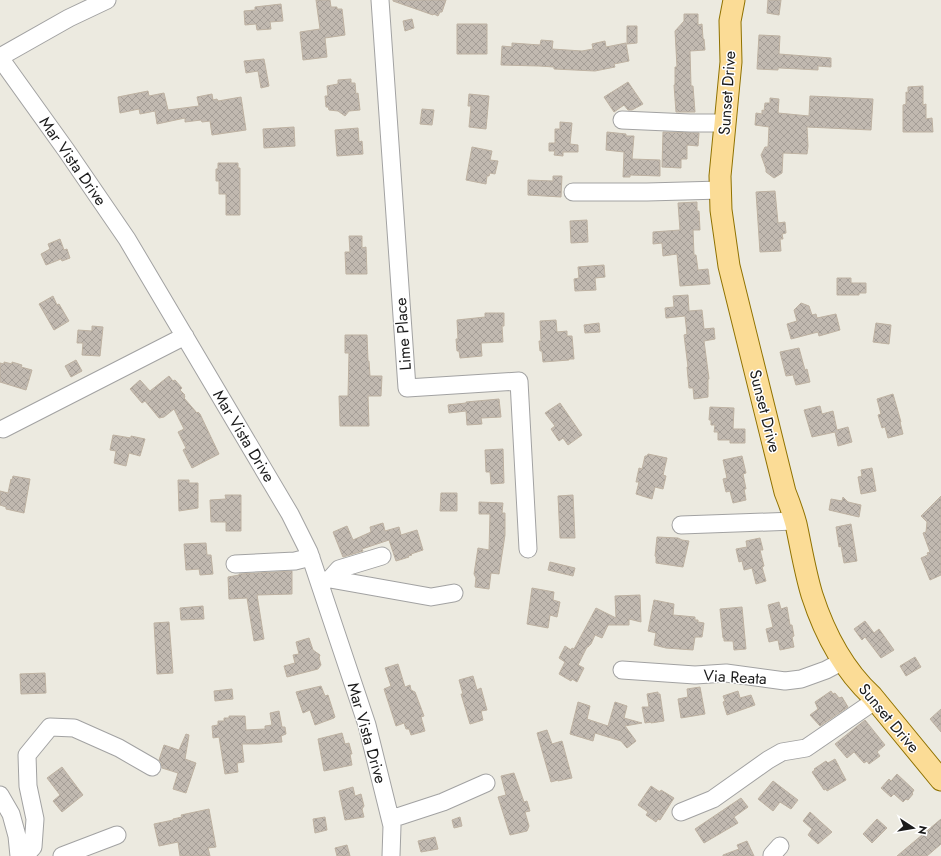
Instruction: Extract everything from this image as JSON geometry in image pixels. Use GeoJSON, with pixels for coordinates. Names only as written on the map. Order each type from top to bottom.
{"type":"FeatureCollection","features":[{"type":"Feature","properties":{"kind":"main road","name":"Sunset Drive"},"geometry":{"type":"LineString","coordinates":[[732,0],[730,21],[731,62],[720,176],[721,210],[728,266],[795,522],[812,594],[824,628],[843,661],[860,685],[876,700],[941,779]]}},
{"type":"Feature","properties":{"kind":"street"},"geometry":{"type":"LineString","coordinates":[[0,57],[69,18],[107,0]]}},
{"type":"Feature","properties":{"kind":"street","name":"Lime Place"},"geometry":{"type":"LineString","coordinates":[[380,0],[407,388],[520,381],[528,549]]}},
{"type":"Feature","properties":{"kind":"street","name":"Mar Vista Drive"},"geometry":{"type":"LineString","coordinates":[[0,57],[127,239],[290,514],[311,557],[325,580],[368,725],[391,819],[391,856]]}},
{"type":"Feature","properties":{"kind":"street"},"geometry":{"type":"LineString","coordinates":[[622,120],[690,124],[725,123]]}},
{"type":"Feature","properties":{"kind":"street"},"geometry":{"type":"LineString","coordinates":[[574,192],[721,190]]}},
{"type":"Feature","properties":{"kind":"street"},"geometry":{"type":"LineString","coordinates":[[3,429],[185,336]]}},
{"type":"Feature","properties":{"kind":"street"},"geometry":{"type":"LineString","coordinates":[[681,525],[795,522]]}},
{"type":"Feature","properties":{"kind":"street"},"geometry":{"type":"LineString","coordinates":[[325,580],[339,569],[382,556]]}},
{"type":"Feature","properties":{"kind":"street"},"geometry":{"type":"LineString","coordinates":[[235,564],[295,561],[311,557]]}},
{"type":"Feature","properties":{"kind":"street"},"geometry":{"type":"LineString","coordinates":[[325,580],[431,597],[454,593]]}},
{"type":"Feature","properties":{"kind":"street","name":"Via Reata"},"geometry":{"type":"LineString","coordinates":[[622,670],[695,675],[726,673],[785,681],[801,679],[826,670],[843,661]]}},
{"type":"Feature","properties":{"kind":"street"},"geometry":{"type":"LineString","coordinates":[[681,812],[713,799],[768,760],[782,752],[806,748],[876,700]]}},
{"type":"Feature","properties":{"kind":"street"},"geometry":{"type":"LineString","coordinates":[[25,856],[33,847],[35,819],[28,786],[27,755],[50,727],[74,728],[119,748],[152,767]]}},
{"type":"Feature","properties":{"kind":"street"},"geometry":{"type":"LineString","coordinates":[[391,819],[443,802],[486,783]]}},
{"type":"Feature","properties":{"kind":"street"},"geometry":{"type":"LineString","coordinates":[[0,794],[11,814],[17,836],[19,856]]}},
{"type":"Feature","properties":{"kind":"street"},"geometry":{"type":"LineString","coordinates":[[62,856],[117,835]]}},
{"type":"Feature","properties":{"kind":"building"},"geometry":{"type":"Polygon","coordinates":[[[316,0],[330,0],[331,7],[342,9],[345,35],[325,38],[327,57],[303,60],[300,32],[320,29],[316,0]]]}},
{"type":"Feature","properties":{"kind":"building"},"geometry":{"type":"Polygon","coordinates":[[[393,0],[446,0],[442,12],[440,12],[438,16],[393,0]]]}},
{"type":"Feature","properties":{"kind":"building"},"geometry":{"type":"Polygon","coordinates":[[[768,0],[781,0],[779,15],[767,13],[768,0]]]}},
{"type":"Feature","properties":{"kind":"building"},"geometry":{"type":"Polygon","coordinates":[[[281,4],[283,21],[270,22],[271,29],[257,30],[256,24],[245,25],[244,11],[255,10],[255,7],[281,4]]]}},
{"type":"Feature","properties":{"kind":"building"},"geometry":{"type":"Polygon","coordinates":[[[684,14],[698,14],[698,25],[702,24],[704,39],[705,50],[690,51],[691,86],[693,86],[695,112],[676,112],[674,85],[675,67],[677,67],[675,31],[684,21],[684,14]]]}},
{"type":"Feature","properties":{"kind":"building"},"geometry":{"type":"Polygon","coordinates":[[[412,19],[414,28],[405,31],[403,21],[412,19]]]}},
{"type":"Feature","properties":{"kind":"building"},"geometry":{"type":"Polygon","coordinates":[[[457,24],[487,24],[487,54],[457,54],[457,24]]]}},
{"type":"Feature","properties":{"kind":"building"},"geometry":{"type":"Polygon","coordinates":[[[627,26],[637,26],[637,43],[627,44],[627,26]]]}},
{"type":"Feature","properties":{"kind":"building"},"geometry":{"type":"Polygon","coordinates":[[[759,35],[780,36],[779,54],[831,58],[831,67],[818,66],[818,70],[780,68],[778,68],[778,70],[757,69],[759,35]]]}},
{"type":"Feature","properties":{"kind":"building"},"geometry":{"type":"Polygon","coordinates":[[[541,40],[553,41],[552,49],[582,51],[593,49],[592,44],[605,41],[606,47],[626,43],[629,61],[614,64],[615,67],[595,71],[554,69],[554,67],[539,66],[501,65],[502,46],[512,47],[512,43],[540,45],[541,40]]]}},
{"type":"Feature","properties":{"kind":"building"},"geometry":{"type":"Polygon","coordinates":[[[264,59],[269,86],[261,88],[258,71],[246,73],[244,61],[264,59]]]}},
{"type":"Feature","properties":{"kind":"building"},"geometry":{"type":"Polygon","coordinates":[[[351,79],[351,83],[355,83],[356,94],[358,93],[360,110],[349,111],[345,116],[338,111],[329,110],[328,107],[326,107],[325,96],[328,96],[327,86],[338,84],[338,80],[351,79]]]}},
{"type":"Feature","properties":{"kind":"building"},"geometry":{"type":"Polygon","coordinates":[[[628,82],[643,104],[632,110],[628,110],[624,105],[614,112],[604,97],[628,82]]]}},
{"type":"Feature","properties":{"kind":"building"},"geometry":{"type":"Polygon","coordinates":[[[923,86],[923,105],[926,104],[926,119],[932,118],[933,132],[903,132],[903,105],[906,104],[906,92],[908,93],[908,87],[923,86]]]}},
{"type":"Feature","properties":{"kind":"building"},"geometry":{"type":"Polygon","coordinates":[[[148,91],[149,96],[164,93],[168,110],[199,106],[197,97],[212,94],[213,100],[217,99],[218,101],[241,97],[246,130],[212,135],[210,121],[202,122],[201,120],[185,122],[185,118],[157,124],[155,111],[140,114],[139,109],[120,113],[118,97],[148,91]]]}},
{"type":"Feature","properties":{"kind":"building"},"geometry":{"type":"Polygon","coordinates":[[[469,94],[489,96],[486,129],[469,127],[471,106],[468,106],[469,94]]]}},
{"type":"Feature","properties":{"kind":"building"},"geometry":{"type":"Polygon","coordinates":[[[810,96],[873,99],[871,130],[807,127],[807,154],[783,153],[782,173],[774,178],[766,172],[761,155],[765,147],[768,147],[769,127],[755,125],[756,113],[762,114],[765,103],[770,103],[770,98],[779,99],[778,113],[809,116],[810,96]]]}},
{"type":"Feature","properties":{"kind":"building"},"geometry":{"type":"Polygon","coordinates":[[[422,109],[434,110],[432,125],[420,124],[422,109]]]}},
{"type":"Feature","properties":{"kind":"building"},"geometry":{"type":"Polygon","coordinates":[[[560,122],[572,123],[570,144],[578,145],[578,152],[563,152],[563,156],[554,155],[555,151],[549,151],[549,143],[555,143],[555,129],[560,129],[560,122]]]}},
{"type":"Feature","properties":{"kind":"building"},"geometry":{"type":"Polygon","coordinates":[[[294,127],[295,146],[264,148],[263,129],[294,127]]]}},
{"type":"Feature","properties":{"kind":"building"},"geometry":{"type":"Polygon","coordinates":[[[358,128],[359,142],[362,141],[363,154],[337,156],[335,130],[358,128]]]}},
{"type":"Feature","properties":{"kind":"building"},"geometry":{"type":"Polygon","coordinates":[[[607,132],[634,136],[632,159],[660,160],[660,176],[630,175],[630,177],[623,177],[624,152],[606,150],[607,132]]]}},
{"type":"Feature","properties":{"kind":"building"},"geometry":{"type":"Polygon","coordinates":[[[663,132],[699,133],[698,146],[687,145],[687,159],[681,159],[681,168],[662,167],[663,132]]]}},
{"type":"Feature","properties":{"kind":"building"},"geometry":{"type":"Polygon","coordinates":[[[472,147],[492,151],[490,160],[498,161],[495,174],[490,173],[489,176],[487,176],[486,184],[466,180],[472,147]]]}},
{"type":"Feature","properties":{"kind":"building"},"geometry":{"type":"Polygon","coordinates":[[[218,163],[238,163],[238,168],[240,168],[240,215],[226,215],[226,194],[219,194],[219,181],[216,181],[216,169],[218,169],[218,163]]]}},
{"type":"Feature","properties":{"kind":"building"},"geometry":{"type":"Polygon","coordinates":[[[553,176],[562,176],[561,197],[528,195],[528,180],[553,181],[553,176]]]}},
{"type":"Feature","properties":{"kind":"building"},"geometry":{"type":"Polygon","coordinates":[[[775,191],[778,223],[785,222],[786,233],[782,234],[783,239],[780,239],[781,251],[760,252],[756,192],[775,191]]]}},
{"type":"Feature","properties":{"kind":"building"},"geometry":{"type":"Polygon","coordinates":[[[697,202],[700,230],[693,230],[694,255],[696,255],[698,270],[708,269],[710,284],[680,286],[677,254],[663,256],[662,243],[653,244],[653,232],[680,230],[678,203],[697,202]]]}},
{"type":"Feature","properties":{"kind":"building"},"geometry":{"type":"Polygon","coordinates":[[[587,220],[588,242],[571,243],[570,221],[587,220]]]}},
{"type":"Feature","properties":{"kind":"building"},"geometry":{"type":"Polygon","coordinates":[[[349,236],[362,236],[362,248],[366,247],[367,274],[346,274],[345,252],[350,252],[349,236]]]}},
{"type":"Feature","properties":{"kind":"building"},"geometry":{"type":"Polygon","coordinates":[[[60,239],[64,250],[67,249],[70,258],[62,261],[61,259],[46,265],[41,254],[50,249],[48,244],[60,239]]]}},
{"type":"Feature","properties":{"kind":"building"},"geometry":{"type":"Polygon","coordinates":[[[604,265],[605,277],[595,278],[596,290],[575,291],[574,279],[579,278],[578,267],[604,265]]]}},
{"type":"Feature","properties":{"kind":"building"},"geometry":{"type":"Polygon","coordinates":[[[837,278],[851,278],[851,283],[866,283],[866,293],[859,293],[859,295],[837,295],[837,278]]]}},
{"type":"Feature","properties":{"kind":"building"},"geometry":{"type":"Polygon","coordinates":[[[688,295],[689,311],[702,310],[704,329],[714,328],[715,339],[704,341],[709,379],[708,397],[694,399],[693,388],[689,388],[684,335],[687,334],[685,316],[666,318],[665,308],[674,307],[673,296],[688,295]]]}},
{"type":"Feature","properties":{"kind":"building"},"geometry":{"type":"Polygon","coordinates":[[[53,296],[57,305],[59,304],[69,321],[54,330],[39,304],[53,296]]]}},
{"type":"Feature","properties":{"kind":"building"},"geometry":{"type":"Polygon","coordinates":[[[801,303],[809,306],[812,315],[816,314],[817,318],[836,314],[840,330],[819,336],[818,332],[791,339],[787,324],[797,321],[794,310],[801,303]]]}},
{"type":"Feature","properties":{"kind":"building"},"geometry":{"type":"Polygon","coordinates":[[[485,313],[504,313],[504,326],[502,326],[503,342],[481,343],[482,356],[460,358],[459,351],[457,351],[456,339],[458,339],[457,320],[485,317],[485,313]]]}},
{"type":"Feature","properties":{"kind":"building"},"geometry":{"type":"Polygon","coordinates":[[[556,320],[557,332],[567,331],[567,336],[572,336],[574,359],[543,362],[539,341],[541,341],[540,321],[556,320]]]}},
{"type":"Feature","properties":{"kind":"building"},"geometry":{"type":"Polygon","coordinates":[[[599,323],[600,332],[585,333],[584,325],[599,323]]]}},
{"type":"Feature","properties":{"kind":"building"},"geometry":{"type":"Polygon","coordinates":[[[876,323],[891,325],[889,344],[873,342],[876,323]]]}},
{"type":"Feature","properties":{"kind":"building"},"geometry":{"type":"Polygon","coordinates":[[[92,326],[103,327],[100,356],[82,355],[83,343],[77,343],[78,330],[92,331],[92,326]]]}},
{"type":"Feature","properties":{"kind":"building"},"geometry":{"type":"Polygon","coordinates":[[[345,335],[367,335],[370,376],[382,376],[381,396],[368,396],[369,426],[340,426],[339,396],[348,396],[349,353],[345,353],[345,335]]]}},
{"type":"Feature","properties":{"kind":"building"},"geometry":{"type":"Polygon","coordinates":[[[799,348],[810,382],[796,385],[793,375],[786,376],[780,352],[799,348]]]}},
{"type":"Feature","properties":{"kind":"building"},"geometry":{"type":"Polygon","coordinates":[[[76,360],[82,371],[71,377],[65,366],[76,360]]]}},
{"type":"Feature","properties":{"kind":"building"},"geometry":{"type":"Polygon","coordinates":[[[4,362],[12,364],[12,362],[22,365],[21,367],[32,370],[26,390],[0,382],[0,363],[4,364],[4,362]]]}},
{"type":"Feature","properties":{"kind":"building"},"geometry":{"type":"Polygon","coordinates":[[[169,376],[182,388],[180,390],[185,395],[184,398],[197,413],[198,412],[200,414],[219,454],[192,468],[183,450],[186,448],[178,432],[184,429],[174,409],[164,417],[159,418],[145,401],[142,403],[130,389],[140,380],[150,391],[169,376]]]}},
{"type":"Feature","properties":{"kind":"building"},"geometry":{"type":"Polygon","coordinates":[[[893,394],[903,434],[888,438],[885,427],[882,428],[878,415],[881,414],[877,399],[893,394]]]}},
{"type":"Feature","properties":{"kind":"building"},"geometry":{"type":"Polygon","coordinates":[[[499,399],[501,417],[481,418],[482,424],[467,425],[466,411],[449,413],[448,405],[499,399]]]}},
{"type":"Feature","properties":{"kind":"building"},"geometry":{"type":"Polygon","coordinates":[[[560,403],[582,435],[568,445],[563,438],[559,441],[551,429],[555,426],[545,413],[560,403]]]}},
{"type":"Feature","properties":{"kind":"building"},"geometry":{"type":"Polygon","coordinates":[[[820,406],[822,414],[833,411],[837,430],[848,427],[852,442],[838,446],[835,432],[812,437],[804,410],[820,406]]]}},
{"type":"Feature","properties":{"kind":"building"},"geometry":{"type":"Polygon","coordinates":[[[710,407],[734,408],[733,429],[745,429],[745,443],[730,443],[730,440],[718,440],[718,432],[714,432],[715,425],[711,425],[711,420],[709,420],[710,407]]]}},
{"type":"Feature","properties":{"kind":"building"},"geometry":{"type":"Polygon","coordinates":[[[113,435],[131,438],[131,436],[145,439],[140,456],[129,453],[126,466],[114,463],[116,451],[110,450],[113,435]]]}},
{"type":"Feature","properties":{"kind":"building"},"geometry":{"type":"Polygon","coordinates":[[[503,449],[504,483],[491,484],[490,472],[486,472],[485,450],[503,449]]]}},
{"type":"Feature","properties":{"kind":"building"},"geometry":{"type":"Polygon","coordinates":[[[648,454],[667,458],[663,475],[666,476],[663,489],[655,487],[652,499],[636,494],[639,482],[636,482],[639,468],[642,469],[645,456],[648,454]]]}},
{"type":"Feature","properties":{"kind":"building"},"geometry":{"type":"Polygon","coordinates":[[[742,456],[746,473],[743,474],[746,489],[744,489],[746,500],[733,503],[730,491],[726,492],[723,479],[727,478],[723,460],[742,456]]]}},
{"type":"Feature","properties":{"kind":"building"},"geometry":{"type":"Polygon","coordinates":[[[872,468],[876,491],[861,494],[858,477],[862,476],[861,470],[872,468]]]}},
{"type":"Feature","properties":{"kind":"building"},"geometry":{"type":"Polygon","coordinates":[[[13,476],[30,479],[24,513],[6,509],[6,507],[0,505],[0,491],[8,493],[13,476]]]}},
{"type":"Feature","properties":{"kind":"building"},"geometry":{"type":"Polygon","coordinates":[[[178,480],[189,480],[189,483],[198,483],[198,508],[179,511],[178,480]]]}},
{"type":"Feature","properties":{"kind":"building"},"geometry":{"type":"Polygon","coordinates":[[[441,493],[457,493],[457,511],[440,511],[441,493]]]}},
{"type":"Feature","properties":{"kind":"building"},"geometry":{"type":"Polygon","coordinates":[[[225,495],[241,495],[241,531],[226,531],[226,522],[211,522],[210,500],[226,499],[225,495]]]}},
{"type":"Feature","properties":{"kind":"building"},"geometry":{"type":"Polygon","coordinates":[[[573,495],[575,538],[560,538],[558,496],[573,495]]]}},
{"type":"Feature","properties":{"kind":"building"},"geometry":{"type":"Polygon","coordinates":[[[941,496],[941,575],[930,580],[921,558],[928,555],[927,553],[930,552],[923,533],[926,532],[927,522],[921,516],[941,496]]]}},
{"type":"Feature","properties":{"kind":"building"},"geometry":{"type":"Polygon","coordinates":[[[843,497],[848,502],[861,505],[859,517],[829,510],[831,499],[842,501],[843,497]]]}},
{"type":"Feature","properties":{"kind":"building"},"geometry":{"type":"Polygon","coordinates":[[[479,502],[503,503],[502,513],[505,513],[505,535],[499,574],[491,573],[489,589],[475,587],[476,578],[474,574],[478,548],[489,550],[490,514],[479,514],[479,502]]]}},
{"type":"Feature","properties":{"kind":"building"},"geometry":{"type":"Polygon","coordinates":[[[383,523],[385,531],[399,527],[401,535],[417,530],[423,550],[411,554],[412,555],[408,556],[409,557],[396,561],[389,540],[362,549],[363,551],[343,557],[333,532],[347,526],[353,540],[371,532],[370,527],[383,523]]]}},
{"type":"Feature","properties":{"kind":"building"},"geometry":{"type":"Polygon","coordinates":[[[851,524],[857,561],[844,563],[841,546],[839,547],[836,527],[851,524]]]}},
{"type":"Feature","properties":{"kind":"building"},"geometry":{"type":"Polygon","coordinates":[[[657,537],[678,538],[689,541],[683,567],[656,563],[655,556],[657,537]]]}},
{"type":"Feature","properties":{"kind":"building"},"geometry":{"type":"Polygon","coordinates":[[[760,538],[763,550],[760,550],[764,566],[762,567],[766,581],[756,584],[752,568],[744,570],[742,561],[739,562],[736,549],[747,547],[746,541],[760,538]]]}},
{"type":"Feature","properties":{"kind":"building"},"geometry":{"type":"Polygon","coordinates":[[[206,543],[207,555],[211,555],[213,574],[200,575],[199,569],[186,570],[184,544],[206,543]]]}},
{"type":"Feature","properties":{"kind":"building"},"geometry":{"type":"Polygon","coordinates":[[[550,562],[575,568],[573,576],[548,570],[550,562]]]}},
{"type":"Feature","properties":{"kind":"building"},"geometry":{"type":"Polygon","coordinates":[[[292,571],[292,594],[257,595],[264,639],[254,641],[247,598],[229,599],[228,577],[239,574],[292,571]]]}},
{"type":"Feature","properties":{"kind":"building"},"geometry":{"type":"Polygon","coordinates":[[[532,588],[554,592],[553,600],[560,602],[557,617],[550,615],[548,628],[527,624],[532,588]]]}},
{"type":"Feature","properties":{"kind":"building"},"geometry":{"type":"Polygon","coordinates":[[[640,595],[641,622],[629,619],[629,625],[608,625],[602,638],[595,635],[578,665],[584,668],[577,682],[572,679],[571,681],[559,674],[565,662],[559,658],[565,646],[571,650],[572,648],[574,649],[596,608],[616,618],[615,596],[640,595]]]}},
{"type":"Feature","properties":{"kind":"building"},"geometry":{"type":"Polygon","coordinates":[[[654,600],[674,604],[673,615],[695,617],[695,620],[698,620],[698,622],[704,623],[702,637],[695,637],[693,650],[666,648],[654,645],[656,633],[648,631],[654,600]]]}},
{"type":"Feature","properties":{"kind":"building"},"geometry":{"type":"Polygon","coordinates":[[[779,602],[781,609],[787,607],[790,625],[792,625],[794,636],[792,637],[794,647],[780,650],[778,640],[769,642],[766,629],[773,627],[768,605],[779,602]]]}},
{"type":"Feature","properties":{"kind":"building"},"geometry":{"type":"Polygon","coordinates":[[[203,606],[204,619],[181,620],[180,608],[203,606]]]}},
{"type":"Feature","properties":{"kind":"building"},"geometry":{"type":"Polygon","coordinates":[[[742,607],[746,649],[734,650],[733,641],[724,641],[720,609],[742,607]]]}},
{"type":"Feature","properties":{"kind":"building"},"geometry":{"type":"Polygon","coordinates":[[[865,621],[874,633],[879,629],[894,650],[881,658],[865,637],[862,640],[854,629],[865,621]]]}},
{"type":"Feature","properties":{"kind":"building"},"geometry":{"type":"Polygon","coordinates":[[[169,622],[173,673],[157,674],[154,623],[169,622]]]}},
{"type":"Feature","properties":{"kind":"building"},"geometry":{"type":"Polygon","coordinates":[[[309,638],[313,650],[320,655],[319,658],[321,665],[318,669],[287,677],[284,666],[295,663],[293,655],[299,654],[296,642],[309,638]]]}},
{"type":"Feature","properties":{"kind":"building"},"geometry":{"type":"Polygon","coordinates":[[[915,657],[921,667],[906,676],[900,666],[915,657]]]}},
{"type":"Feature","properties":{"kind":"building"},"geometry":{"type":"Polygon","coordinates":[[[398,664],[405,687],[410,685],[411,690],[415,692],[424,716],[421,717],[425,731],[411,735],[409,729],[406,729],[404,723],[396,726],[384,689],[391,686],[385,668],[398,664]]]}},
{"type":"Feature","properties":{"kind":"building"},"geometry":{"type":"Polygon","coordinates":[[[45,673],[46,693],[21,694],[20,674],[45,673]]]}},
{"type":"Feature","properties":{"kind":"building"},"geometry":{"type":"Polygon","coordinates":[[[473,676],[477,690],[481,688],[487,710],[481,711],[483,720],[470,724],[461,694],[463,694],[459,680],[473,676]]]}},
{"type":"Feature","properties":{"kind":"building"},"geometry":{"type":"Polygon","coordinates":[[[321,686],[325,696],[328,695],[335,717],[315,725],[310,710],[303,713],[296,692],[321,686]]]}},
{"type":"Feature","properties":{"kind":"building"},"geometry":{"type":"Polygon","coordinates":[[[700,687],[705,714],[681,718],[678,699],[688,697],[687,689],[700,687]]]}},
{"type":"Feature","properties":{"kind":"building"},"geometry":{"type":"Polygon","coordinates":[[[232,689],[233,699],[215,701],[214,691],[232,689]]]}},
{"type":"Feature","properties":{"kind":"building"},"geometry":{"type":"Polygon","coordinates":[[[738,691],[740,698],[751,695],[755,705],[727,715],[723,702],[725,701],[723,696],[738,691]]]}},
{"type":"Feature","properties":{"kind":"building"},"geometry":{"type":"Polygon","coordinates":[[[831,691],[839,698],[842,697],[848,707],[820,726],[810,715],[818,709],[815,702],[831,691]]]}},
{"type":"Feature","properties":{"kind":"building"},"geometry":{"type":"Polygon","coordinates":[[[658,692],[658,694],[660,694],[664,721],[645,723],[642,707],[649,707],[647,694],[658,692]]]}},
{"type":"Feature","properties":{"kind":"building"},"geometry":{"type":"Polygon","coordinates":[[[578,702],[590,706],[587,719],[608,726],[615,702],[627,706],[624,718],[642,723],[625,726],[636,741],[627,748],[621,741],[595,733],[593,741],[570,734],[578,702]]]}},
{"type":"Feature","properties":{"kind":"building"},"geometry":{"type":"Polygon","coordinates":[[[941,709],[941,732],[930,719],[941,709]]]}},
{"type":"Feature","properties":{"kind":"building"},"geometry":{"type":"Polygon","coordinates":[[[279,711],[282,727],[285,727],[286,734],[281,736],[282,742],[242,744],[244,762],[237,763],[238,772],[225,774],[219,737],[213,738],[212,726],[218,725],[218,721],[224,721],[224,718],[229,718],[229,716],[245,716],[246,730],[265,729],[265,726],[272,725],[270,713],[279,711]]]}},
{"type":"Feature","properties":{"kind":"building"},"geometry":{"type":"Polygon","coordinates":[[[865,720],[885,745],[877,752],[880,756],[869,764],[867,761],[864,763],[854,752],[847,758],[835,744],[865,720]]]}},
{"type":"Feature","properties":{"kind":"building"},"geometry":{"type":"Polygon","coordinates":[[[547,730],[552,744],[562,741],[572,778],[551,782],[537,733],[547,730]]]}},
{"type":"Feature","properties":{"kind":"building"},"geometry":{"type":"Polygon","coordinates":[[[342,733],[345,744],[349,743],[352,754],[350,754],[352,765],[324,771],[318,739],[342,733]]]}},
{"type":"Feature","properties":{"kind":"building"},"geometry":{"type":"Polygon","coordinates":[[[186,734],[189,735],[185,759],[196,763],[186,793],[173,789],[178,773],[162,768],[159,760],[164,745],[179,750],[186,734]]]}},
{"type":"Feature","properties":{"kind":"building"},"geometry":{"type":"Polygon","coordinates":[[[835,759],[846,780],[827,791],[826,789],[824,790],[812,772],[826,761],[828,763],[835,759]]]}},
{"type":"Feature","properties":{"kind":"building"},"geometry":{"type":"Polygon","coordinates":[[[62,767],[83,795],[62,812],[53,801],[60,795],[47,778],[62,767]]]}},
{"type":"Feature","properties":{"kind":"building"},"geometry":{"type":"Polygon","coordinates":[[[514,773],[524,802],[527,801],[530,811],[525,812],[529,826],[527,831],[510,835],[498,797],[506,795],[501,776],[514,773]]]}},
{"type":"Feature","properties":{"kind":"building"},"geometry":{"type":"Polygon","coordinates":[[[897,774],[914,790],[912,793],[913,794],[908,800],[906,799],[903,802],[894,794],[891,797],[881,788],[889,779],[891,781],[897,774]]]}},
{"type":"Feature","properties":{"kind":"building"},"geometry":{"type":"Polygon","coordinates":[[[773,781],[798,800],[791,809],[780,802],[773,811],[758,799],[773,781]]]}},
{"type":"Feature","properties":{"kind":"building"},"geometry":{"type":"Polygon","coordinates":[[[651,786],[674,798],[660,820],[658,819],[656,822],[646,815],[648,812],[638,805],[651,786]]]}},
{"type":"Feature","properties":{"kind":"building"},"geometry":{"type":"Polygon","coordinates":[[[353,787],[355,796],[361,794],[364,806],[362,809],[364,817],[345,820],[339,791],[353,787]]]}},
{"type":"Feature","properties":{"kind":"building"},"geometry":{"type":"Polygon","coordinates":[[[741,798],[748,807],[734,817],[738,823],[704,843],[695,829],[741,798]]]}},
{"type":"Feature","properties":{"kind":"building"},"geometry":{"type":"Polygon","coordinates":[[[209,809],[216,847],[208,848],[210,856],[180,856],[178,842],[159,846],[154,824],[182,817],[181,815],[209,809]]]}},
{"type":"Feature","properties":{"kind":"building"},"geometry":{"type":"Polygon","coordinates":[[[810,812],[832,832],[818,844],[808,835],[812,829],[803,821],[810,812]]]}},
{"type":"Feature","properties":{"kind":"building"},"geometry":{"type":"Polygon","coordinates":[[[325,817],[327,830],[315,833],[313,819],[325,817]]]}},
{"type":"Feature","properties":{"kind":"building"},"geometry":{"type":"Polygon","coordinates":[[[460,817],[462,826],[454,828],[452,820],[460,817]]]}},
{"type":"Feature","properties":{"kind":"building"},"geometry":{"type":"Polygon","coordinates":[[[877,819],[887,828],[872,843],[863,834],[877,819]]]}},
{"type":"Feature","properties":{"kind":"building"},"geometry":{"type":"Polygon","coordinates":[[[941,819],[941,844],[927,856],[897,856],[941,819]]]}},
{"type":"Feature","properties":{"kind":"building"},"geometry":{"type":"Polygon","coordinates":[[[435,837],[438,849],[421,852],[418,841],[435,837]]]}},
{"type":"Feature","properties":{"kind":"building"},"geometry":{"type":"Polygon","coordinates":[[[747,841],[754,856],[723,856],[739,849],[737,845],[747,841]]]}},
{"type":"Feature","properties":{"kind":"building"},"geometry":{"type":"Polygon","coordinates":[[[347,845],[350,856],[337,856],[335,848],[347,845]]]}}]}
